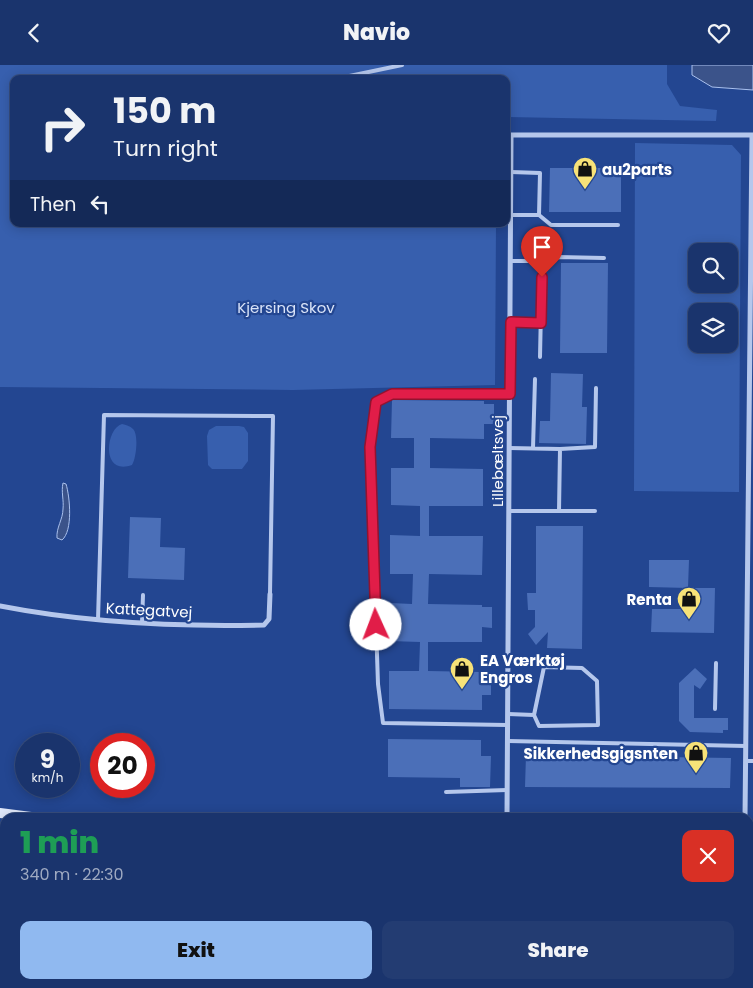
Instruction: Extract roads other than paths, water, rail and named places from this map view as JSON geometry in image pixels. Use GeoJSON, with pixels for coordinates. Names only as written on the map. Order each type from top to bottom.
{"type":"FeatureCollection","features":[{"type":"Feature","properties":{"kind":"street","name":"Lillebæltsvej"},"geometry":{"type":"LineString","coordinates":[[507,813],[511,135],[752,135],[750,622],[745,813]]}},
{"type":"Feature","properties":{"kind":"street","name":"Kattegatvej"},"geometry":{"type":"LineString","coordinates":[[0,606],[34,613],[98,620],[214,626],[264,625],[269,619],[270,594]]}},
{"type":"Feature","properties":{"kind":"lane"},"geometry":{"type":"LineString","coordinates":[[354,75],[402,65]]}},
{"type":"Feature","properties":{"kind":"lane"},"geometry":{"type":"LineString","coordinates":[[511,172],[540,173],[540,215]]}},
{"type":"Feature","properties":{"kind":"lane"},"geometry":{"type":"LineString","coordinates":[[510,215],[540,215],[551,225],[618,225]]}},
{"type":"Feature","properties":{"kind":"lane"},"geometry":{"type":"LineString","coordinates":[[510,261],[542,261],[558,257],[604,258]]}},
{"type":"Feature","properties":{"kind":"lane"},"geometry":{"type":"LineString","coordinates":[[540,357],[542,261]]}},
{"type":"Feature","properties":{"kind":"lane"},"geometry":{"type":"LineString","coordinates":[[511,322],[541,323]]}},
{"type":"Feature","properties":{"kind":"lane"},"geometry":{"type":"LineString","coordinates":[[533,448],[535,379]]}},
{"type":"Feature","properties":{"kind":"lane"},"geometry":{"type":"LineString","coordinates":[[510,448],[560,449],[595,447],[596,388]]}},
{"type":"Feature","properties":{"kind":"lane"},"geometry":{"type":"LineString","coordinates":[[508,725],[383,723],[378,685],[370,447],[376,402],[392,394],[510,394]]}},
{"type":"Feature","properties":{"kind":"lane"},"geometry":{"type":"LineString","coordinates":[[98,620],[104,415],[274,416],[270,594]]}},
{"type":"Feature","properties":{"kind":"lane"},"geometry":{"type":"LineString","coordinates":[[559,511],[560,449]]}},
{"type":"Feature","properties":{"kind":"lane"},"geometry":{"type":"LineString","coordinates":[[509,511],[595,511]]}},
{"type":"Feature","properties":{"kind":"lane"},"geometry":{"type":"LineString","coordinates":[[142,623],[143,595]]}},
{"type":"Feature","properties":{"kind":"lane"},"geometry":{"type":"LineString","coordinates":[[714,709],[716,663]]}},
{"type":"Feature","properties":{"kind":"lane"},"geometry":{"type":"LineString","coordinates":[[544,667],[582,668],[597,681],[598,725],[539,726],[534,715],[544,667]]}},
{"type":"Feature","properties":{"kind":"lane"},"geometry":{"type":"LineString","coordinates":[[508,714],[534,715]]}},
{"type":"Feature","properties":{"kind":"lane"},"geometry":{"type":"LineString","coordinates":[[507,741],[746,746]]}},
{"type":"Feature","properties":{"kind":"lane"},"geometry":{"type":"LineString","coordinates":[[746,761],[753,761]]}},
{"type":"Feature","properties":{"kind":"lane"},"geometry":{"type":"LineString","coordinates":[[446,792],[507,791]]}},
{"type":"Feature","properties":{"kind":"place","name":"au2parts"},"geometry":{"type":"Point","coordinates":[585,190]}},
{"type":"Feature","properties":{"kind":"place","name":"Renta"},"geometry":{"type":"Point","coordinates":[689,620]}},
{"type":"Feature","properties":{"kind":"place","name":"EA Værktøj Engros"},"geometry":{"type":"Point","coordinates":[462,690]}},
{"type":"Feature","properties":{"kind":"place","name":"Sikkerhedsgigsnten"},"geometry":{"type":"Point","coordinates":[696,774]}},
{"type":"Feature","properties":{"kind":"park label","name":"Kjersing Skov"},"geometry":{"type":"Point","coordinates":[286,307]}}]}
